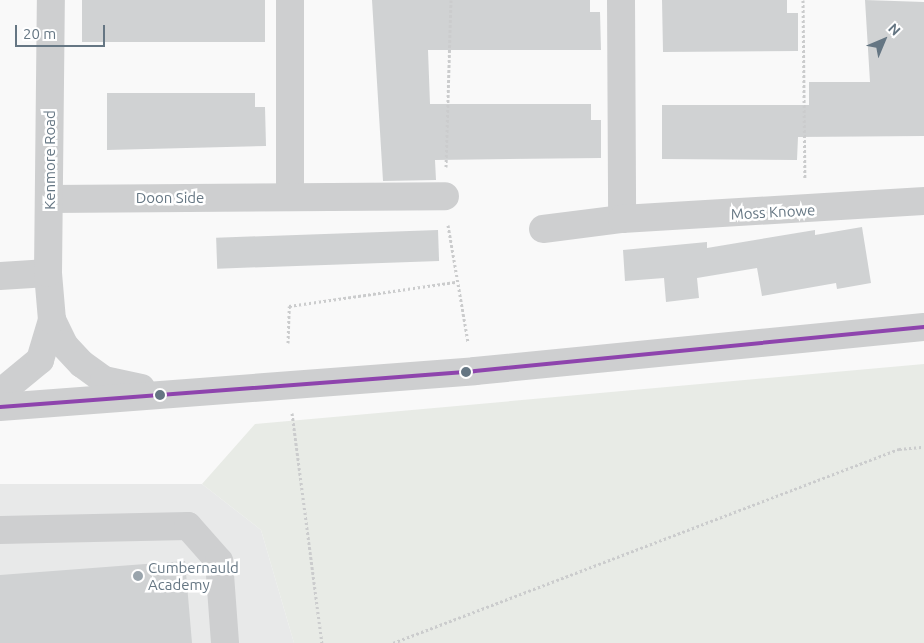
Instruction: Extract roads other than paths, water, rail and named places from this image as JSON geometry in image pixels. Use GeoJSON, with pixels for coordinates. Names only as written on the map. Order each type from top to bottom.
{"type":"FeatureCollection","features":[{"type":"Feature","properties":{"kind":"street","name":"Kenmore Road"},"geometry":{"type":"LineString","coordinates":[[51,0],[48,273],[52,320],[64,345],[104,380],[167,394]]}},
{"type":"Feature","properties":{"kind":"street"},"geometry":{"type":"LineString","coordinates":[[290,0],[290,197]]}},
{"type":"Feature","properties":{"kind":"street"},"geometry":{"type":"LineString","coordinates":[[621,0],[622,219]]}},
{"type":"Feature","properties":{"kind":"street","name":"Doon Side"},"geometry":{"type":"LineString","coordinates":[[50,199],[445,196]]}},
{"type":"Feature","properties":{"kind":"street","name":"Moss Knowe"},"geometry":{"type":"LineString","coordinates":[[543,229],[622,219],[805,211],[924,201]]}},
{"type":"Feature","properties":{"kind":"street"},"geometry":{"type":"LineString","coordinates":[[0,276],[48,273]]}},
{"type":"Feature","properties":{"kind":"street","name":"Kenmore Road"},"geometry":{"type":"LineString","coordinates":[[0,393],[40,360],[52,320]]}},
{"type":"Feature","properties":{"kind":"street"},"geometry":{"type":"LineString","coordinates":[[0,407],[485,370],[924,327]]}},
{"type":"Feature","properties":{"kind":"street"},"geometry":{"type":"LineString","coordinates":[[0,530],[188,526],[219,561],[225,643]]}},
{"type":"Feature","properties":{"kind":"place","name":"Cumbernauld Academy"},"geometry":{"type":"Point","coordinates":[138,576]}}]}
